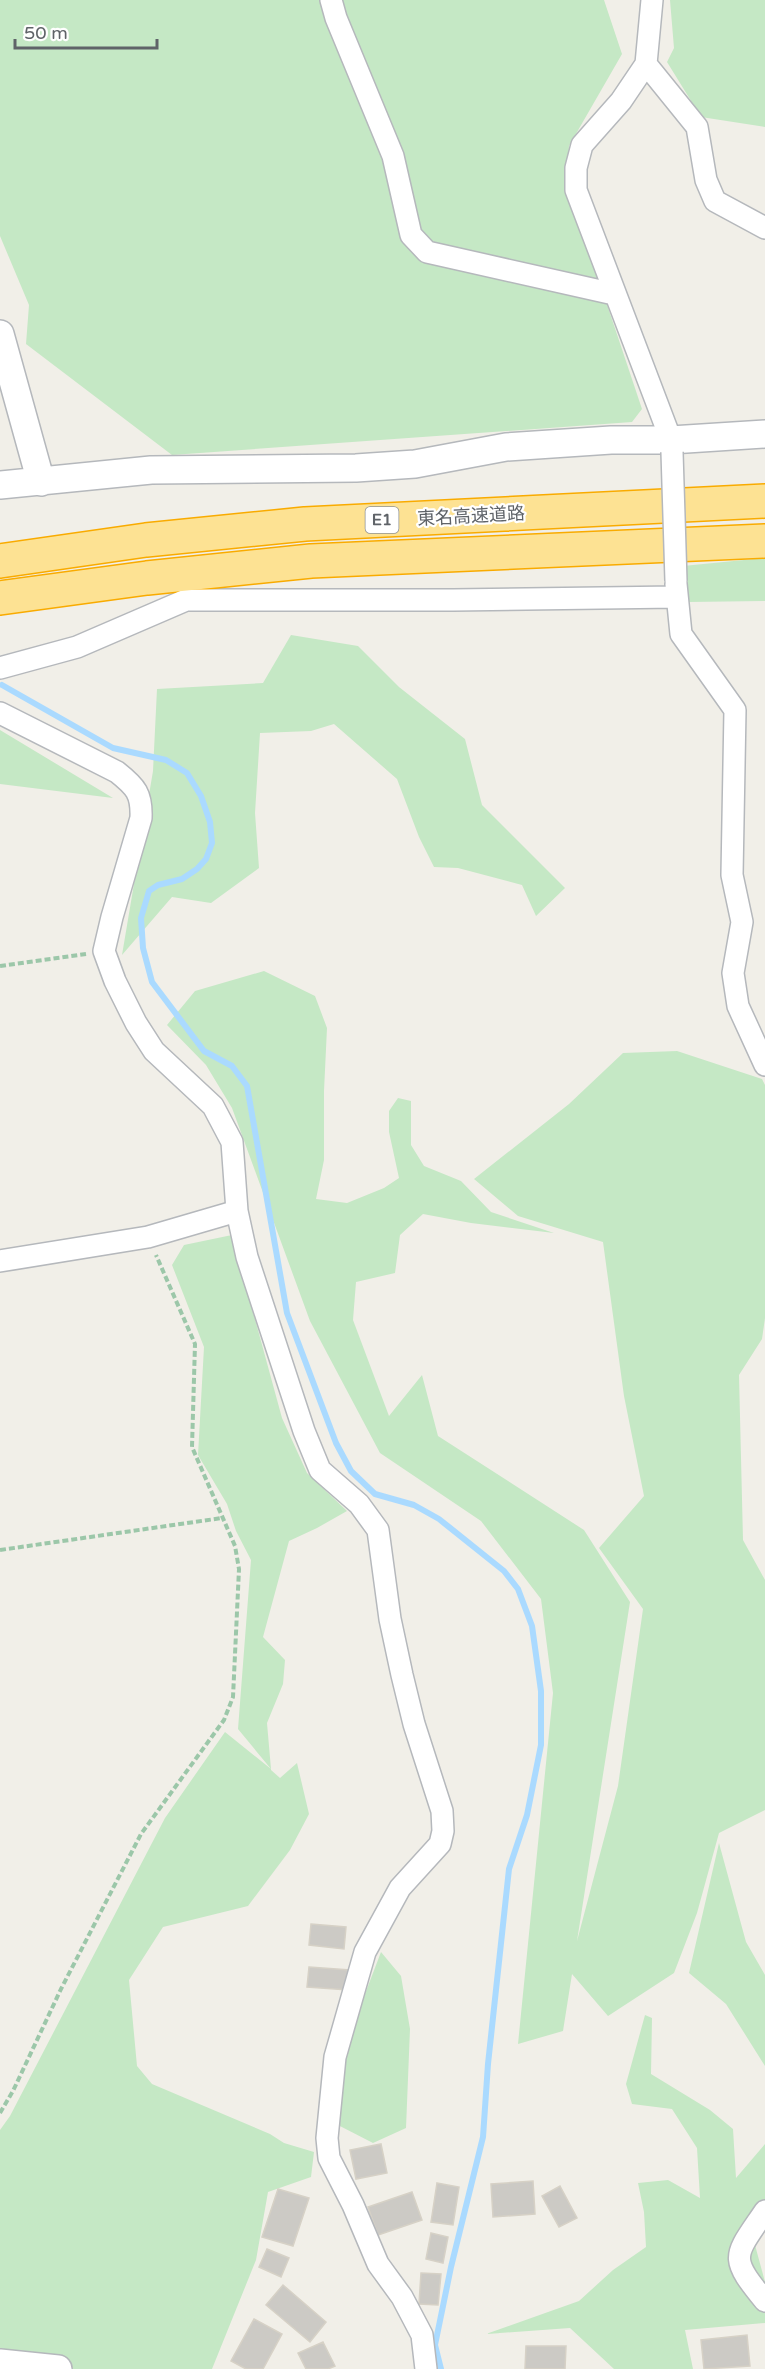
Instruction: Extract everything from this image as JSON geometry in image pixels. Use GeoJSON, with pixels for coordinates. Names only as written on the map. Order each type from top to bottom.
{"type":"FeatureCollection","features":[{"type":"Feature","properties":{"kind":"highway","name":"東名高速道路"},"geometry":{"type":"LineString","coordinates":[[0,561],[146,540],[305,524],[765,501]]}},
{"type":"Feature","properties":{"kind":"highway","name":"東名高速道路"},"geometry":{"type":"LineString","coordinates":[[0,598],[147,578],[311,561],[765,541]]}},
{"type":"Feature","properties":{"kind":"street"},"geometry":{"type":"LineString","coordinates":[[331,0],[336,18],[393,156],[411,235],[427,252],[614,294]]}},
{"type":"Feature","properties":{"kind":"street"},"geometry":{"type":"LineString","coordinates":[[652,0],[646,64],[621,101],[582,145],[576,168],[576,190],[614,294],[624,311],[672,446],[676,589],[681,634],[735,710],[732,875],[742,922],[733,973],[738,1006],[765,1065]]}},
{"type":"Feature","properties":{"kind":"street"},"geometry":{"type":"LineString","coordinates":[[646,64],[697,127],[706,180],[715,201],[765,228]]}},
{"type":"Feature","properties":{"kind":"street"},"geometry":{"type":"LineString","coordinates":[[0,334],[41,482]]}},
{"type":"Feature","properties":{"kind":"street"},"geometry":{"type":"LineString","coordinates":[[0,485],[151,470],[368,467],[415,464],[507,447],[610,440],[672,446],[765,434]]}},
{"type":"Feature","properties":{"kind":"street"},"geometry":{"type":"LineString","coordinates":[[0,668],[77,647],[186,600],[453,600],[676,589]]}},
{"type":"Feature","properties":{"kind":"street"},"geometry":{"type":"LineString","coordinates":[[0,713],[117,772],[131,783],[138,793],[142,805],[141,818],[104,951],[115,981],[136,1023],[154,1051],[213,1106],[232,1142],[237,1211],[247,1257],[273,1342],[320,1470],[359,1504],[378,1530],[390,1619],[402,1675],[414,1724],[442,1811],[443,1831],[440,1844],[400,1888],[365,1952],[335,2058],[327,2138],[329,2158],[353,2205],[378,2264],[402,2297],[422,2335],[426,2369]]}},
{"type":"Feature","properties":{"kind":"street"},"geometry":{"type":"LineString","coordinates":[[0,1261],[148,1237],[237,1211]]}},
{"type":"Feature","properties":{"kind":"street"},"geometry":{"type":"LineString","coordinates":[[765,2211],[740,2248],[739,2262],[743,2275],[765,2301]]}},
{"type":"Feature","properties":{"kind":"street"},"geometry":{"type":"LineString","coordinates":[[0,2362],[58,2369]]}},
{"type":"Feature","properties":{"kind":"path"},"geometry":{"type":"LineString","coordinates":[[0,966],[104,951]]}},
{"type":"Feature","properties":{"kind":"path"},"geometry":{"type":"LineString","coordinates":[[0,2113],[141,1834],[224,1720],[233,1697],[239,1569],[235,1546],[192,1447],[195,1344],[148,1237]]}},
{"type":"Feature","properties":{"kind":"path"},"geometry":{"type":"LineString","coordinates":[[0,1550],[222,1518]]}},
{"type":"Feature","properties":{"kind":"green space"},"geometry":{"type":"Polygon","coordinates":[[[0,0],[604,0],[622,54],[569,146],[567,185],[642,409],[632,422],[172,455],[26,344],[29,305],[0,236],[0,0]]]}},
{"type":"Feature","properties":{"kind":"green space"},"geometry":{"type":"Polygon","coordinates":[[[670,0],[765,0],[765,127],[701,117],[667,62],[674,48],[670,0]]]}},
{"type":"Feature","properties":{"kind":"green space"},"geometry":{"type":"Polygon","coordinates":[[[765,558],[765,601],[689,602],[683,566],[765,558]]]}},
{"type":"Feature","properties":{"kind":"green space"},"geometry":{"type":"Polygon","coordinates":[[[291,635],[358,646],[399,687],[465,739],[482,805],[565,888],[536,916],[522,885],[458,868],[434,867],[419,837],[397,779],[334,724],[311,731],[260,733],[255,813],[259,868],[211,903],[172,897],[122,955],[153,771],[157,689],[263,683],[291,635]]]}},
{"type":"Feature","properties":{"kind":"green space"},"geometry":{"type":"Polygon","coordinates":[[[0,730],[113,798],[0,784],[0,730]]]}},
{"type":"Feature","properties":{"kind":"green space"},"geometry":{"type":"Polygon","coordinates":[[[264,971],[315,996],[327,1028],[324,1160],[316,1199],[347,1203],[384,1188],[399,1178],[389,1132],[389,1111],[398,1098],[411,1101],[411,1145],[424,1166],[461,1181],[491,1212],[554,1233],[471,1223],[423,1214],[400,1235],[395,1273],[356,1282],[353,1320],[389,1416],[422,1375],[438,1436],[584,1530],[630,1602],[577,1941],[618,1786],[643,1609],[599,1548],[644,1496],[624,1396],[603,1242],[518,1216],[474,1179],[569,1104],[623,1053],[677,1051],[762,1079],[765,1085],[765,1318],[762,1339],[739,1375],[743,1540],[765,1580],[765,1810],[719,1833],[697,1913],[674,1973],[608,2016],[572,1974],[563,2031],[518,2044],[553,1693],[541,1599],[481,1521],[380,1453],[310,1321],[232,1108],[206,1065],[167,1025],[195,991],[264,971]]]}},
{"type":"Feature","properties":{"kind":"green space"},"geometry":{"type":"Polygon","coordinates":[[[232,1235],[282,1418],[307,1473],[347,1511],[289,1541],[263,1637],[285,1660],[283,1684],[267,1723],[271,1769],[238,1729],[251,1560],[236,1531],[227,1504],[198,1455],[204,1347],[172,1265],[184,1245],[232,1235]]]}},
{"type":"Feature","properties":{"kind":"green space"},"geometry":{"type":"Polygon","coordinates":[[[225,1732],[280,1778],[297,1763],[309,1814],[290,1850],[248,1906],[163,1927],[129,1980],[137,2066],[152,2084],[270,2134],[284,2143],[314,2152],[311,2177],[268,2192],[256,2260],[212,2369],[0,2369],[0,2130],[10,2116],[165,1818],[225,1732]]]}},
{"type":"Feature","properties":{"kind":"green space"},"geometry":{"type":"Polygon","coordinates":[[[719,1843],[746,1942],[765,1975],[765,2066],[726,2004],[689,1973],[719,1843]]]}},
{"type":"Feature","properties":{"kind":"green space"},"geometry":{"type":"Polygon","coordinates":[[[381,1952],[401,1976],[410,2029],[406,2128],[373,2143],[334,2123],[341,2057],[381,1952]]]}},
{"type":"Feature","properties":{"kind":"green space"},"geometry":{"type":"Polygon","coordinates":[[[645,2015],[652,2018],[651,2074],[710,2110],[733,2129],[736,2178],[765,2144],[765,2226],[755,2245],[765,2282],[765,2323],[685,2330],[693,2369],[614,2369],[570,2328],[486,2334],[579,2301],[613,2270],[646,2247],[644,2212],[638,2183],[668,2180],[700,2198],[697,2148],[672,2109],[632,2104],[626,2084],[645,2015]]]}},
{"type":"Feature","properties":{"kind":"building"},"geometry":{"type":"Polygon","coordinates":[[[311,1924],[346,1927],[344,1949],[309,1945],[311,1924]]]}},
{"type":"Feature","properties":{"kind":"building"},"geometry":{"type":"Polygon","coordinates":[[[309,1967],[350,1970],[348,1990],[307,1987],[309,1967]]]}},
{"type":"Feature","properties":{"kind":"building"},"geometry":{"type":"Polygon","coordinates":[[[381,2144],[387,2173],[356,2179],[350,2150],[381,2144]]]}},
{"type":"Feature","properties":{"kind":"building"},"geometry":{"type":"Polygon","coordinates":[[[533,2181],[535,2214],[493,2217],[491,2184],[533,2181]]]}},
{"type":"Feature","properties":{"kind":"building"},"geometry":{"type":"Polygon","coordinates":[[[437,2183],[459,2187],[453,2225],[431,2222],[437,2183]]]}},
{"type":"Feature","properties":{"kind":"building"},"geometry":{"type":"Polygon","coordinates":[[[560,2186],[577,2218],[559,2227],[542,2196],[560,2186]]]}},
{"type":"Feature","properties":{"kind":"building"},"geometry":{"type":"Polygon","coordinates":[[[278,2189],[309,2198],[293,2246],[262,2237],[278,2189]]]}},
{"type":"Feature","properties":{"kind":"building"},"geometry":{"type":"Polygon","coordinates":[[[412,2192],[422,2220],[378,2235],[368,2207],[412,2192]]]}},
{"type":"Feature","properties":{"kind":"building"},"geometry":{"type":"Polygon","coordinates":[[[431,2233],[448,2237],[443,2263],[426,2259],[431,2233]]]}},
{"type":"Feature","properties":{"kind":"building"},"geometry":{"type":"Polygon","coordinates":[[[267,2249],[289,2258],[281,2277],[259,2267],[267,2249]]]}},
{"type":"Feature","properties":{"kind":"building"},"geometry":{"type":"Polygon","coordinates":[[[421,2273],[441,2274],[438,2305],[419,2304],[421,2273]]]}},
{"type":"Feature","properties":{"kind":"building"},"geometry":{"type":"Polygon","coordinates":[[[283,2285],[326,2322],[310,2342],[266,2305],[283,2285]]]}},
{"type":"Feature","properties":{"kind":"building"},"geometry":{"type":"Polygon","coordinates":[[[254,2319],[282,2334],[263,2369],[246,2369],[231,2361],[254,2319]]]}},
{"type":"Feature","properties":{"kind":"building"},"geometry":{"type":"Polygon","coordinates":[[[747,2335],[750,2366],[704,2369],[701,2340],[747,2335]]]}},
{"type":"Feature","properties":{"kind":"building"},"geometry":{"type":"Polygon","coordinates":[[[323,2342],[335,2366],[328,2369],[306,2369],[298,2353],[323,2342]]]}},
{"type":"Feature","properties":{"kind":"building"},"geometry":{"type":"Polygon","coordinates":[[[526,2346],[566,2346],[565,2369],[525,2369],[526,2346]]]}},
{"type":"Feature","properties":{"kind":"waterway"},"geometry":{"type":"LineString","coordinates":[[2,685],[113,748],[166,760],[187,773],[201,796],[210,822],[212,843],[206,859],[197,869],[182,879],[158,885],[149,891],[141,918],[143,948],[152,982],[204,1051],[232,1066],[247,1086],[287,1313],[336,1443],[351,1471],[375,1494],[414,1505],[439,1519],[504,1571],[518,1589],[532,1626],[541,1691],[541,1745],[527,1815],[509,1869],[488,2064],[483,2137],[451,2267],[435,2345],[441,2369]]}}]}
